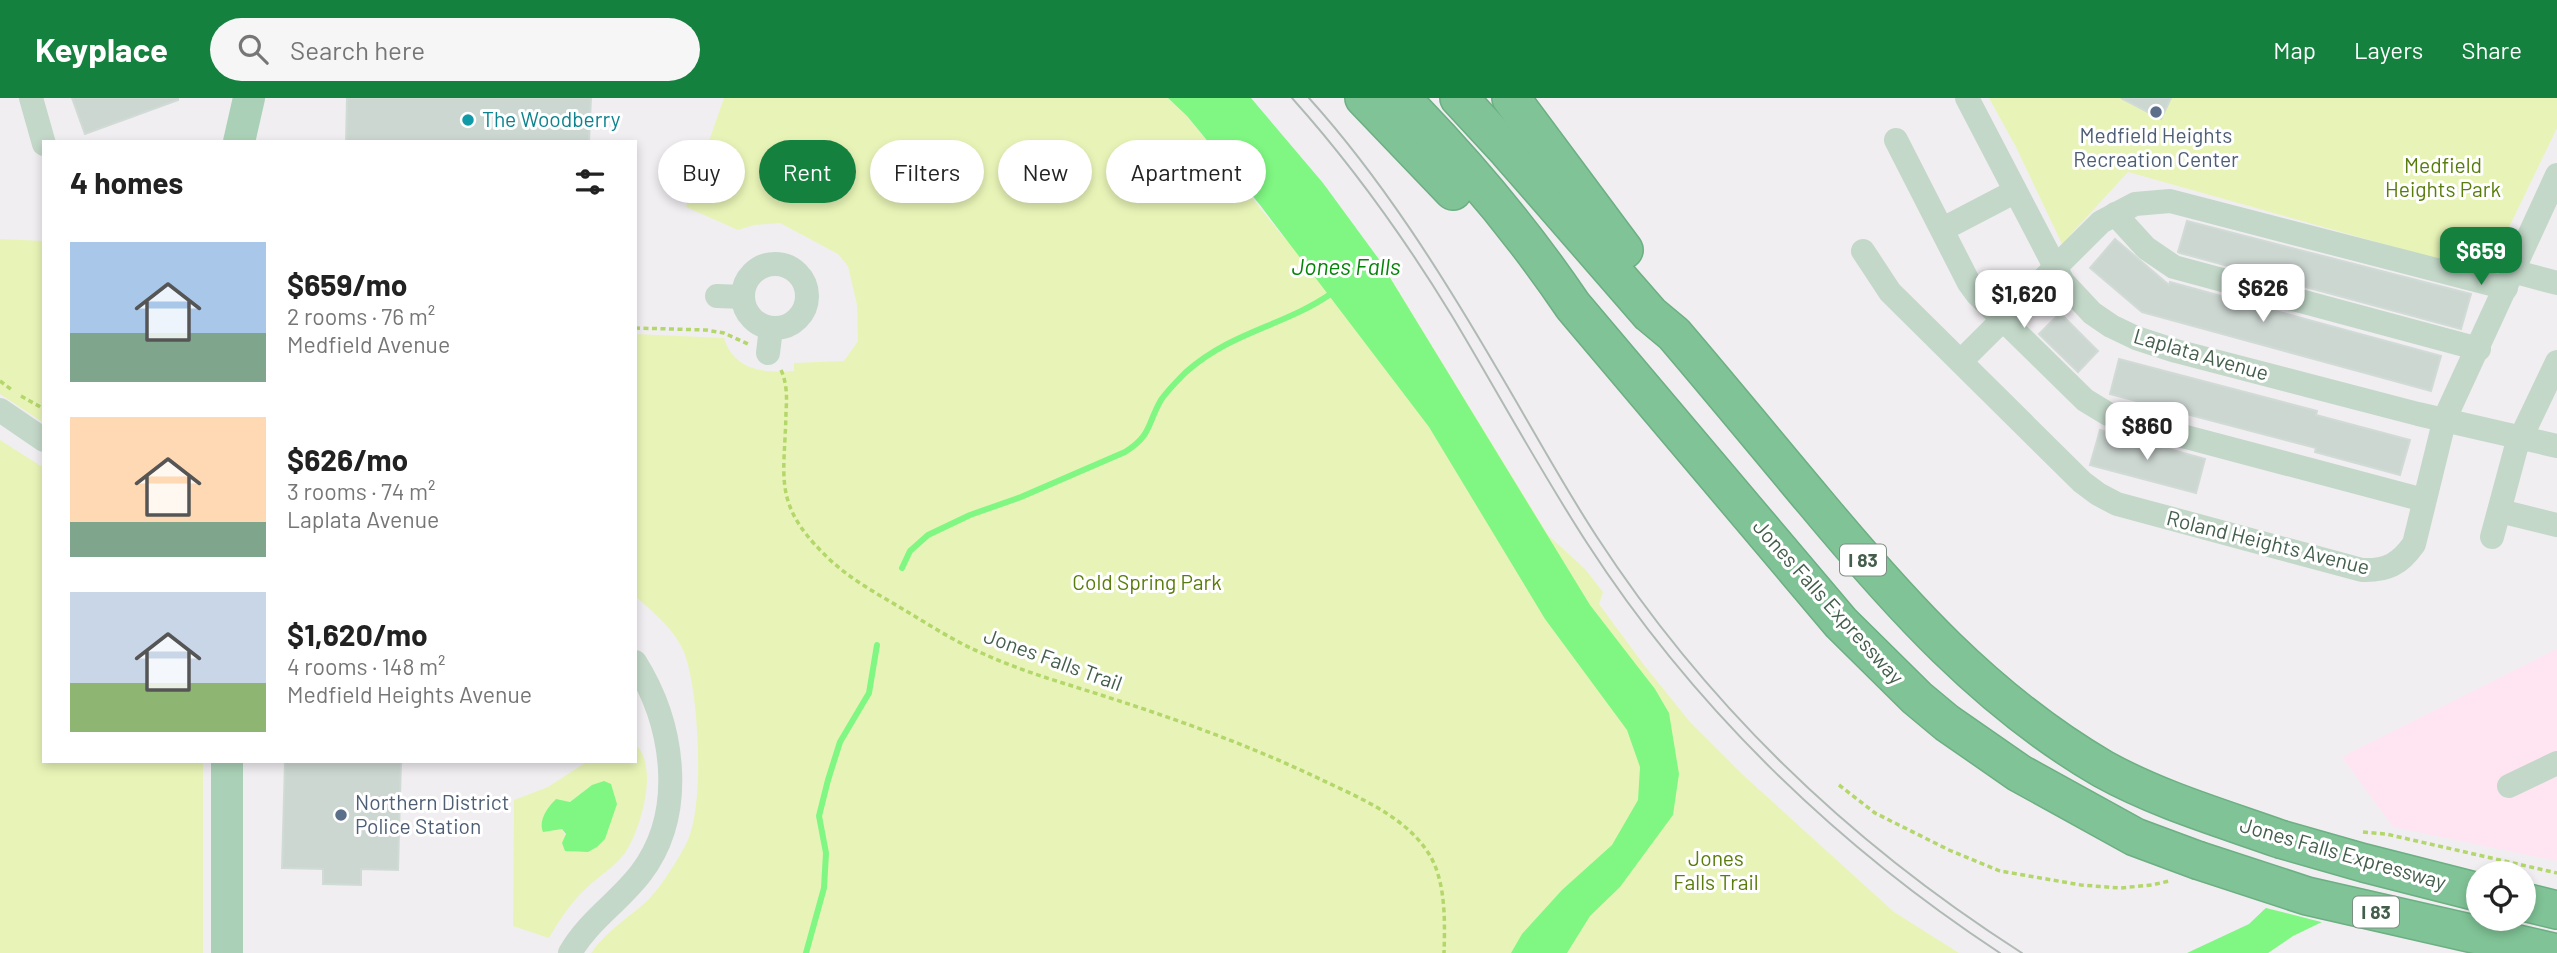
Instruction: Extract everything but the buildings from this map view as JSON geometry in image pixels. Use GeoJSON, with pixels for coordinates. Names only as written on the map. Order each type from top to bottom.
{"type":"FeatureCollection","features":[{"type":"Feature","properties":{"kind":"highway"},"geometry":{"type":"LineString","coordinates":[[1364,98],[1530,273],[1573,306]]}},
{"type":"Feature","properties":{"kind":"highway","name":"Jones Falls Expressway"},"geometry":{"type":"LineString","coordinates":[[1401,98],[1477,181],[1544,262],[1573,306],[1841,623],[1886,671],[1947,723],[2019,773],[2135,837],[2307,896],[2557,953]]}},
{"type":"Feature","properties":{"kind":"highway","name":"Jones Falls Expressway"},"geometry":{"type":"LineString","coordinates":[[1459,98],[1508,150],[1650,314],[1675,334],[1883,584],[1987,686],[2034,723],[2104,769],[2158,796],[2280,839],[2466,889]]}},
{"type":"Feature","properties":{"kind":"highway"},"geometry":{"type":"LineString","coordinates":[[1511,98],[1654,289],[1668,313],[1675,334]]}},
{"type":"Feature","properties":{"kind":"highway"},"geometry":{"type":"LineString","coordinates":[[2536,905],[2557,910]]}},
{"type":"Feature","properties":{"kind":"main road"},"geometry":{"type":"LineString","coordinates":[[239,140],[249,98]]}},
{"type":"Feature","properties":{"kind":"main road"},"geometry":{"type":"LineString","coordinates":[[227,763],[227,953]]}},
{"type":"Feature","properties":{"kind":"street"},"geometry":{"type":"LineString","coordinates":[[31,98],[43,140]]}},
{"type":"Feature","properties":{"kind":"street","name":"Laplata Avenue"},"geometry":{"type":"LineString","coordinates":[[1967,98],[2053,267],[2092,313],[2111,326],[2136,338],[2176,351],[2418,414],[2445,418],[2557,446]]}},
{"type":"Feature","properties":{"kind":"street"},"geometry":{"type":"LineString","coordinates":[[1896,140],[1969,283],[2085,400],[2108,414],[2137,424],[2424,500]]}},
{"type":"Feature","properties":{"kind":"street","name":"Roland Heights Avenue"},"geometry":{"type":"LineString","coordinates":[[1864,251],[1890,292],[2082,482],[2098,494],[2118,504],[2362,570],[2379,570],[2393,566],[2405,557],[2414,544],[2445,418],[2557,175]]}},
{"type":"Feature","properties":{"kind":"street"},"geometry":{"type":"LineString","coordinates":[[1943,229],[2014,192]]}},
{"type":"Feature","properties":{"kind":"street"},"geometry":{"type":"LineString","coordinates":[[1961,361],[2101,222],[2134,204],[2170,201],[2509,280],[2557,283]]}},
{"type":"Feature","properties":{"kind":"street"},"geometry":{"type":"LineString","coordinates":[[2115,214],[2146,248],[2174,267],[2479,349]]}},
{"type":"Feature","properties":{"kind":"street"},"geometry":{"type":"LineString","coordinates":[[770,264],[788,266],[802,278],[807,295],[802,313],[768,349],[744,306],[747,279],[761,267],[770,264]]}},
{"type":"Feature","properties":{"kind":"street"},"geometry":{"type":"LineString","coordinates":[[717,296],[743,297]]}},
{"type":"Feature","properties":{"kind":"street"},"geometry":{"type":"LineString","coordinates":[[2492,537],[2512,460],[2557,362]]}},
{"type":"Feature","properties":{"kind":"street"},"geometry":{"type":"LineString","coordinates":[[0,410],[42,439]]}},
{"type":"Feature","properties":{"kind":"street"},"geometry":{"type":"LineString","coordinates":[[2500,511],[2557,525]]}},
{"type":"Feature","properties":{"kind":"street"},"geometry":{"type":"LineString","coordinates":[[570,953],[578,938],[641,873],[658,846],[669,817],[671,784],[668,751],[658,709],[637,666]]}},
{"type":"Feature","properties":{"kind":"street"},"geometry":{"type":"LineString","coordinates":[[2509,786],[2557,763]]}},
{"type":"Feature","properties":{"kind":"path"},"geometry":{"type":"LineString","coordinates":[[637,328],[724,333],[768,349]]}},
{"type":"Feature","properties":{"kind":"path","name":"Jones Falls Trail"},"geometry":{"type":"LineString","coordinates":[[768,349],[787,390],[783,462],[787,501],[805,534],[824,555],[865,586],[982,653],[1036,676],[1200,728],[1266,753],[1370,803],[1399,822],[1430,855],[1439,877],[1444,953]]}},
{"type":"Feature","properties":{"kind":"path"},"geometry":{"type":"LineString","coordinates":[[0,381],[42,408]]}},
{"type":"Feature","properties":{"kind":"shaded area"},"geometry":{"type":"Polygon","coordinates":[[[2557,649],[2557,861],[2393,827],[2342,757],[2557,649]]]}},
{"type":"Feature","properties":{"kind":"green space","name":"Cold Spring Park"},"geometry":{"type":"Polygon","coordinates":[[[724,98],[1168,98],[1206,140],[1106,140],[1106,203],[1256,203],[1285,239],[1378,258],[1548,535],[1585,569],[1603,592],[1599,604],[1690,722],[1742,774],[1894,912],[1959,953],[591,953],[610,932],[645,903],[661,884],[685,846],[692,829],[696,806],[696,721],[684,652],[669,629],[637,598],[637,334],[724,338],[735,357],[743,363],[752,368],[772,371],[794,371],[794,363],[844,361],[858,341],[857,305],[848,266],[838,254],[780,223],[754,225],[738,230],[686,207],[687,203],[745,203],[745,140],[709,140],[724,98]]]}},
{"type":"Feature","properties":{"kind":"green space","name":"Medfield Heights Park"},"geometry":{"type":"Polygon","coordinates":[[[1989,98],[2557,98],[2557,128],[2487,273],[2128,172],[2062,244],[2016,147],[1989,98]]]}},
{"type":"Feature","properties":{"kind":"green space"},"geometry":{"type":"Polygon","coordinates":[[[0,239],[42,241],[42,422],[0,394],[0,239]]]}},
{"type":"Feature","properties":{"kind":"green space"},"geometry":{"type":"Polygon","coordinates":[[[0,440],[42,467],[42,763],[203,763],[203,953],[0,953],[0,440]]]}},
{"type":"Feature","properties":{"kind":"green space"},"geometry":{"type":"Polygon","coordinates":[[[637,746],[643,755],[647,783],[645,798],[631,842],[614,865],[580,895],[549,938],[513,926],[514,800],[548,787],[585,763],[637,763],[637,746]],[[592,785],[570,802],[563,801],[549,808],[554,829],[562,829],[573,852],[588,852],[597,847],[592,785]]]}},
{"type":"Feature","properties":{"kind":"water","name":"Jones Falls"},"geometry":{"type":"Polygon","coordinates":[[[1168,98],[1251,98],[1323,183],[1378,258],[1590,605],[1655,689],[1669,713],[1679,774],[1673,815],[1620,887],[1590,916],[1567,953],[1511,953],[1522,934],[1562,890],[1612,845],[1638,800],[1640,767],[1627,730],[1545,619],[1429,427],[1258,203],[1266,203],[1266,140],[1207,140],[1168,98]]]}},
{"type":"Feature","properties":{"kind":"water"},"geometry":{"type":"Polygon","coordinates":[[[604,781],[611,784],[617,804],[605,839],[588,852],[565,851],[562,843],[566,834],[562,829],[543,832],[545,813],[556,799],[570,802],[592,785],[604,781]]]}},
{"type":"Feature","properties":{"kind":"water"},"geometry":{"type":"Polygon","coordinates":[[[2270,904],[2466,918],[2466,931],[2506,931],[2557,953],[2345,915],[2322,922],[2293,936],[2268,953],[2187,953],[2249,924],[2270,904]]]}},
{"type":"Feature","properties":{"kind":"pier"},"geometry":{"type":"Polygon","coordinates":[[[2328,874],[2360,875],[2466,894],[2466,931],[2536,931],[2536,914],[2557,906],[2557,953],[2346,918],[2329,924],[2262,907],[2300,882],[2328,874]]]}},
{"type":"Feature","properties":{"kind":"waterway"},"geometry":{"type":"LineString","coordinates":[[902,568],[910,551],[928,535],[970,515],[1021,497],[1125,452],[1145,434],[1166,393],[1204,358],[1240,338],[1296,314],[1332,293]]}},
{"type":"Feature","properties":{"kind":"waterway"},"geometry":{"type":"LineString","coordinates":[[806,953],[824,888],[826,853],[819,816],[840,742],[869,693],[877,645]]}},
{"type":"Feature","properties":{"kind":"tram line"},"geometry":{"type":"LineString","coordinates":[[1292,98],[1357,176],[1416,259],[1587,543],[1628,603],[1673,661],[1721,717],[1826,819],[1882,867],[2000,953]]}},
{"type":"Feature","properties":{"kind":"tram line"},"geometry":{"type":"LineString","coordinates":[[1309,98],[1386,194],[1432,262],[1597,537],[1686,658],[1787,768],[1842,818],[1900,866],[2022,953]]}},
{"type":"Feature","properties":{"kind":"place","name":"Medfield Heights Recreation Center"},"geometry":{"type":"Point","coordinates":[2156,112]}},
{"type":"Feature","properties":{"kind":"place","name":"The Woodberry"},"geometry":{"type":"Point","coordinates":[468,120]}},
{"type":"Feature","properties":{"kind":"place","name":"Northern District Police Station"},"geometry":{"type":"Point","coordinates":[341,815]}}]}
